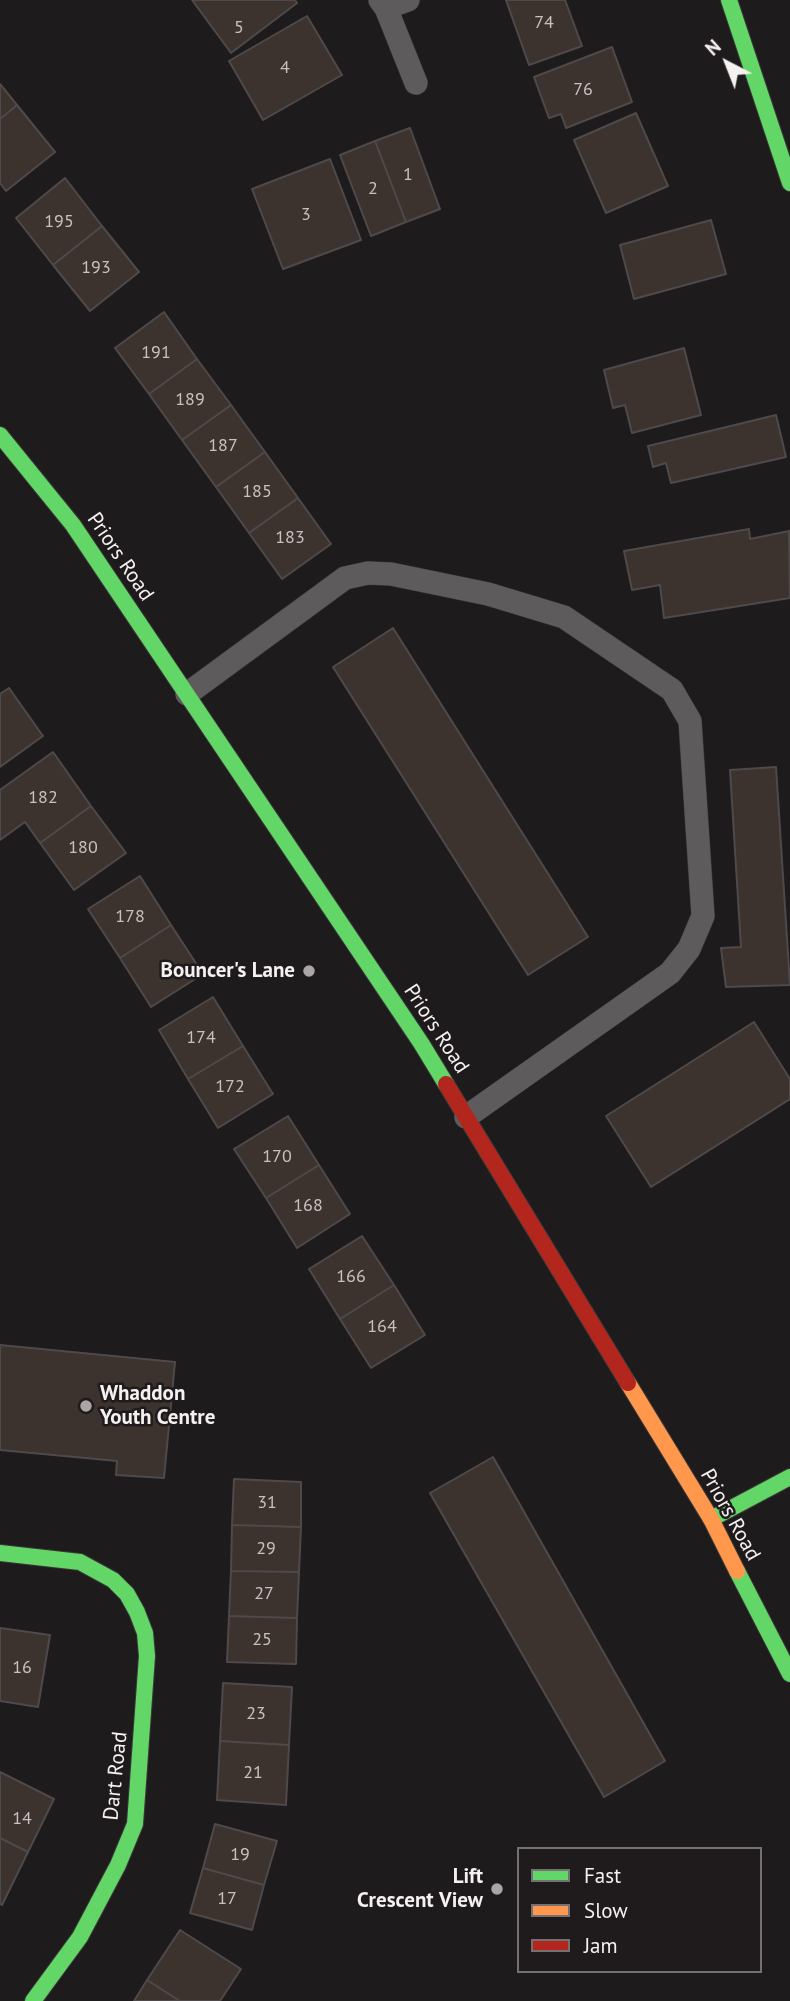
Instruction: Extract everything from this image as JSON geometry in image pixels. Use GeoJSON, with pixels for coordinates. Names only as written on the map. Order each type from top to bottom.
{"type":"FeatureCollection","features":[{"type":"Feature","properties":{"kind":"main road"},"geometry":{"type":"LineString","coordinates":[[729,0],[790,183]]}},
{"type":"Feature","properties":{"kind":"main road","name":"Priors Road"},"geometry":{"type":"LineString","coordinates":[[0,435],[73,525],[421,1043],[711,1519],[790,1674]]}},
{"type":"Feature","properties":{"kind":"main road"},"geometry":{"type":"LineString","coordinates":[[711,1519],[790,1477]]}},
{"type":"Feature","properties":{"kind":"main road","name":"Dart Road"},"geometry":{"type":"LineString","coordinates":[[0,1553],[80,1562],[113,1580],[127,1594],[137,1612],[145,1633],[147,1656],[135,1824],[118,1865],[80,1937],[33,2001]]}},
{"type":"Feature","properties":{"kind":"lane"},"geometry":{"type":"LineString","coordinates":[[408,0],[383,4],[416,83]]}},
{"type":"Feature","properties":{"kind":"lane"},"geometry":{"type":"LineString","coordinates":[[187,694],[345,578],[368,573],[391,574],[475,592],[564,617],[672,690],[690,721],[704,916],[689,949],[670,973],[466,1117]]}},
{"type":"Feature","properties":{"kind":"building"},"geometry":{"type":"Polygon","coordinates":[[[192,0],[295,0],[297,3],[231,53],[192,0]]]}},
{"type":"Feature","properties":{"kind":"building"},"geometry":{"type":"Polygon","coordinates":[[[506,0],[565,0],[582,46],[529,65],[506,0]]]}},
{"type":"Feature","properties":{"kind":"building"},"geometry":{"type":"Polygon","coordinates":[[[307,16],[342,75],[263,120],[229,61],[307,16]]]}},
{"type":"Feature","properties":{"kind":"building"},"geometry":{"type":"Polygon","coordinates":[[[612,47],[632,102],[566,128],[561,114],[549,118],[534,77],[612,47]]]}},
{"type":"Feature","properties":{"kind":"building"},"geometry":{"type":"Polygon","coordinates":[[[0,84],[17,105],[0,119],[0,84]]]}},
{"type":"Feature","properties":{"kind":"building"},"geometry":{"type":"Polygon","coordinates":[[[17,105],[55,152],[6,191],[0,183],[0,119],[17,105]]]}},
{"type":"Feature","properties":{"kind":"building"},"geometry":{"type":"Polygon","coordinates":[[[636,113],[668,186],[606,213],[574,140],[636,113]]]}},
{"type":"Feature","properties":{"kind":"building"},"geometry":{"type":"Polygon","coordinates":[[[410,128],[440,209],[406,222],[375,141],[410,128]]]}},
{"type":"Feature","properties":{"kind":"building"},"geometry":{"type":"Polygon","coordinates":[[[375,141],[406,222],[371,236],[340,155],[375,141]]]}},
{"type":"Feature","properties":{"kind":"building"},"geometry":{"type":"Polygon","coordinates":[[[330,159],[361,240],[283,269],[252,189],[330,159]]]}},
{"type":"Feature","properties":{"kind":"building"},"geometry":{"type":"Polygon","coordinates":[[[65,178],[102,226],[53,265],[16,218],[65,178]]]}},
{"type":"Feature","properties":{"kind":"building"},"geometry":{"type":"Polygon","coordinates":[[[711,220],[726,274],[634,299],[620,245],[711,220]]]}},
{"type":"Feature","properties":{"kind":"building"},"geometry":{"type":"Polygon","coordinates":[[[102,226],[139,272],[90,311],[53,265],[102,226]]]}},
{"type":"Feature","properties":{"kind":"building"},"geometry":{"type":"Polygon","coordinates":[[[164,312],[197,359],[149,394],[115,348],[164,312]]]}},
{"type":"Feature","properties":{"kind":"building"},"geometry":{"type":"Polygon","coordinates":[[[684,348],[701,415],[632,433],[625,405],[613,408],[604,370],[684,348]]]}},
{"type":"Feature","properties":{"kind":"building"},"geometry":{"type":"Polygon","coordinates":[[[197,359],[231,405],[182,440],[149,394],[197,359]]]}},
{"type":"Feature","properties":{"kind":"building"},"geometry":{"type":"Polygon","coordinates":[[[231,405],[265,452],[216,487],[182,440],[231,405]]]}},
{"type":"Feature","properties":{"kind":"building"},"geometry":{"type":"Polygon","coordinates":[[[776,415],[786,457],[671,483],[666,463],[653,467],[648,446],[776,415]]]}},
{"type":"Feature","properties":{"kind":"building"},"geometry":{"type":"Polygon","coordinates":[[[265,452],[298,498],[249,533],[216,487],[265,452]]]}},
{"type":"Feature","properties":{"kind":"building"},"geometry":{"type":"Polygon","coordinates":[[[298,498],[331,544],[282,579],[249,533],[298,498]]]}},
{"type":"Feature","properties":{"kind":"building"},"geometry":{"type":"Polygon","coordinates":[[[749,529],[750,539],[789,531],[790,598],[664,618],[660,585],[632,590],[624,551],[749,529]]]}},
{"type":"Feature","properties":{"kind":"building"},"geometry":{"type":"Polygon","coordinates":[[[393,628],[588,937],[528,975],[333,667],[393,628]]]}},
{"type":"Feature","properties":{"kind":"building"},"geometry":{"type":"Polygon","coordinates":[[[9,688],[43,736],[0,767],[0,694],[9,688]]]}},
{"type":"Feature","properties":{"kind":"building"},"geometry":{"type":"Polygon","coordinates":[[[53,752],[91,806],[40,843],[25,822],[0,840],[0,790],[53,752]]]}},
{"type":"Feature","properties":{"kind":"building"},"geometry":{"type":"Polygon","coordinates":[[[776,767],[790,985],[726,987],[721,948],[741,947],[730,770],[776,767]]]}},
{"type":"Feature","properties":{"kind":"building"},"geometry":{"type":"Polygon","coordinates":[[[91,806],[126,853],[74,890],[40,843],[91,806]]]}},
{"type":"Feature","properties":{"kind":"building"},"geometry":{"type":"Polygon","coordinates":[[[140,876],[171,925],[120,958],[88,909],[140,876]]]}},
{"type":"Feature","properties":{"kind":"building"},"geometry":{"type":"Polygon","coordinates":[[[171,925],[203,974],[151,1007],[120,958],[171,925]]]}},
{"type":"Feature","properties":{"kind":"building"},"geometry":{"type":"Polygon","coordinates":[[[213,997],[243,1046],[188,1079],[159,1030],[213,997]]]}},
{"type":"Feature","properties":{"kind":"building"},"geometry":{"type":"Polygon","coordinates":[[[754,1022],[790,1079],[790,1099],[651,1187],[606,1116],[754,1022]]]}},
{"type":"Feature","properties":{"kind":"building"},"geometry":{"type":"Polygon","coordinates":[[[243,1046],[273,1094],[218,1128],[188,1079],[243,1046]]]}},
{"type":"Feature","properties":{"kind":"building"},"geometry":{"type":"Polygon","coordinates":[[[288,1116],[319,1165],[266,1198],[234,1149],[288,1116]]]}},
{"type":"Feature","properties":{"kind":"building"},"geometry":{"type":"Polygon","coordinates":[[[319,1165],[350,1214],[297,1248],[266,1198],[319,1165]]]}},
{"type":"Feature","properties":{"kind":"building"},"geometry":{"type":"Polygon","coordinates":[[[362,1236],[394,1285],[340,1319],[309,1269],[362,1236]]]}},
{"type":"Feature","properties":{"kind":"building"},"geometry":{"type":"Polygon","coordinates":[[[394,1285],[425,1335],[371,1368],[340,1319],[394,1285]]]}},
{"type":"Feature","properties":{"kind":"building","name":"Whaddon Youth Centre"},"geometry":{"type":"Polygon","coordinates":[[[0,1345],[175,1362],[164,1478],[116,1475],[117,1461],[0,1450],[0,1345]]]}},
{"type":"Feature","properties":{"kind":"building"},"geometry":{"type":"Polygon","coordinates":[[[493,1457],[665,1761],[604,1797],[430,1493],[493,1457]]]}},
{"type":"Feature","properties":{"kind":"building"},"geometry":{"type":"Polygon","coordinates":[[[234,1479],[301,1482],[301,1527],[232,1525],[234,1479]]]}},
{"type":"Feature","properties":{"kind":"building"},"geometry":{"type":"Polygon","coordinates":[[[232,1525],[301,1527],[299,1572],[231,1571],[232,1525]]]}},
{"type":"Feature","properties":{"kind":"building"},"geometry":{"type":"Polygon","coordinates":[[[231,1571],[299,1572],[297,1618],[229,1616],[231,1571]]]}},
{"type":"Feature","properties":{"kind":"building"},"geometry":{"type":"Polygon","coordinates":[[[229,1616],[297,1618],[296,1664],[227,1662],[229,1616]]]}},
{"type":"Feature","properties":{"kind":"building"},"geometry":{"type":"Polygon","coordinates":[[[0,1628],[50,1635],[38,1707],[0,1701],[0,1628]]]}},
{"type":"Feature","properties":{"kind":"building"},"geometry":{"type":"Polygon","coordinates":[[[223,1683],[292,1687],[289,1745],[220,1741],[223,1683]]]}},
{"type":"Feature","properties":{"kind":"building"},"geometry":{"type":"Polygon","coordinates":[[[220,1741],[289,1745],[286,1805],[217,1800],[220,1741]]]}},
{"type":"Feature","properties":{"kind":"building"},"geometry":{"type":"Polygon","coordinates":[[[0,1772],[54,1799],[28,1852],[0,1838],[0,1772]]]}},
{"type":"Feature","properties":{"kind":"building"},"geometry":{"type":"Polygon","coordinates":[[[215,1824],[277,1841],[264,1885],[203,1868],[215,1824]]]}},
{"type":"Feature","properties":{"kind":"building"},"geometry":{"type":"Polygon","coordinates":[[[0,1838],[28,1852],[2,1905],[0,1904],[0,1838]]]}},
{"type":"Feature","properties":{"kind":"building"},"geometry":{"type":"Polygon","coordinates":[[[203,1868],[264,1885],[252,1930],[190,1913],[203,1868]]]}},
{"type":"Feature","properties":{"kind":"building"},"geometry":{"type":"Polygon","coordinates":[[[180,1930],[241,1969],[220,2001],[180,2001],[147,1980],[180,1930]]]}},
{"type":"Feature","properties":{"kind":"building"},"geometry":{"type":"Polygon","coordinates":[[[147,1980],[180,2001],[134,2001],[147,1980]]]}},
{"type":"Feature","properties":{"kind":"traffic: fast"},"geometry":{"type":"LineString","coordinates":[[729,0],[790,183]]}},
{"type":"Feature","properties":{"kind":"traffic: fast"},"geometry":{"type":"LineString","coordinates":[[0,435],[73,525],[446,1084]]}},
{"type":"Feature","properties":{"kind":"traffic: fast"},"geometry":{"type":"LineString","coordinates":[[711,1519],[790,1477]]}},
{"type":"Feature","properties":{"kind":"traffic: fast"},"geometry":{"type":"LineString","coordinates":[[0,1553],[80,1562],[113,1580],[127,1594],[137,1612],[145,1633],[147,1656],[135,1824],[118,1865],[80,1937],[33,2001]]}},
{"type":"Feature","properties":{"kind":"traffic: fast"},"geometry":{"type":"LineString","coordinates":[[737,1571],[790,1674]]}},
{"type":"Feature","properties":{"kind":"traffic: slow"},"geometry":{"type":"LineString","coordinates":[[628,1383],[711,1519],[737,1571]]}},
{"type":"Feature","properties":{"kind":"traffic: jam"},"geometry":{"type":"LineString","coordinates":[[446,1084],[628,1383]]}},
{"type":"Feature","properties":{"kind":"place","name":"Bouncer's Lane"},"geometry":{"type":"Point","coordinates":[309,971]}},
{"type":"Feature","properties":{"kind":"place","name":"Whaddon Youth Centre"},"geometry":{"type":"Point","coordinates":[86,1406]}},
{"type":"Feature","properties":{"kind":"place","name":"Lift Crescent View"},"geometry":{"type":"Point","coordinates":[497,1889]}}]}
